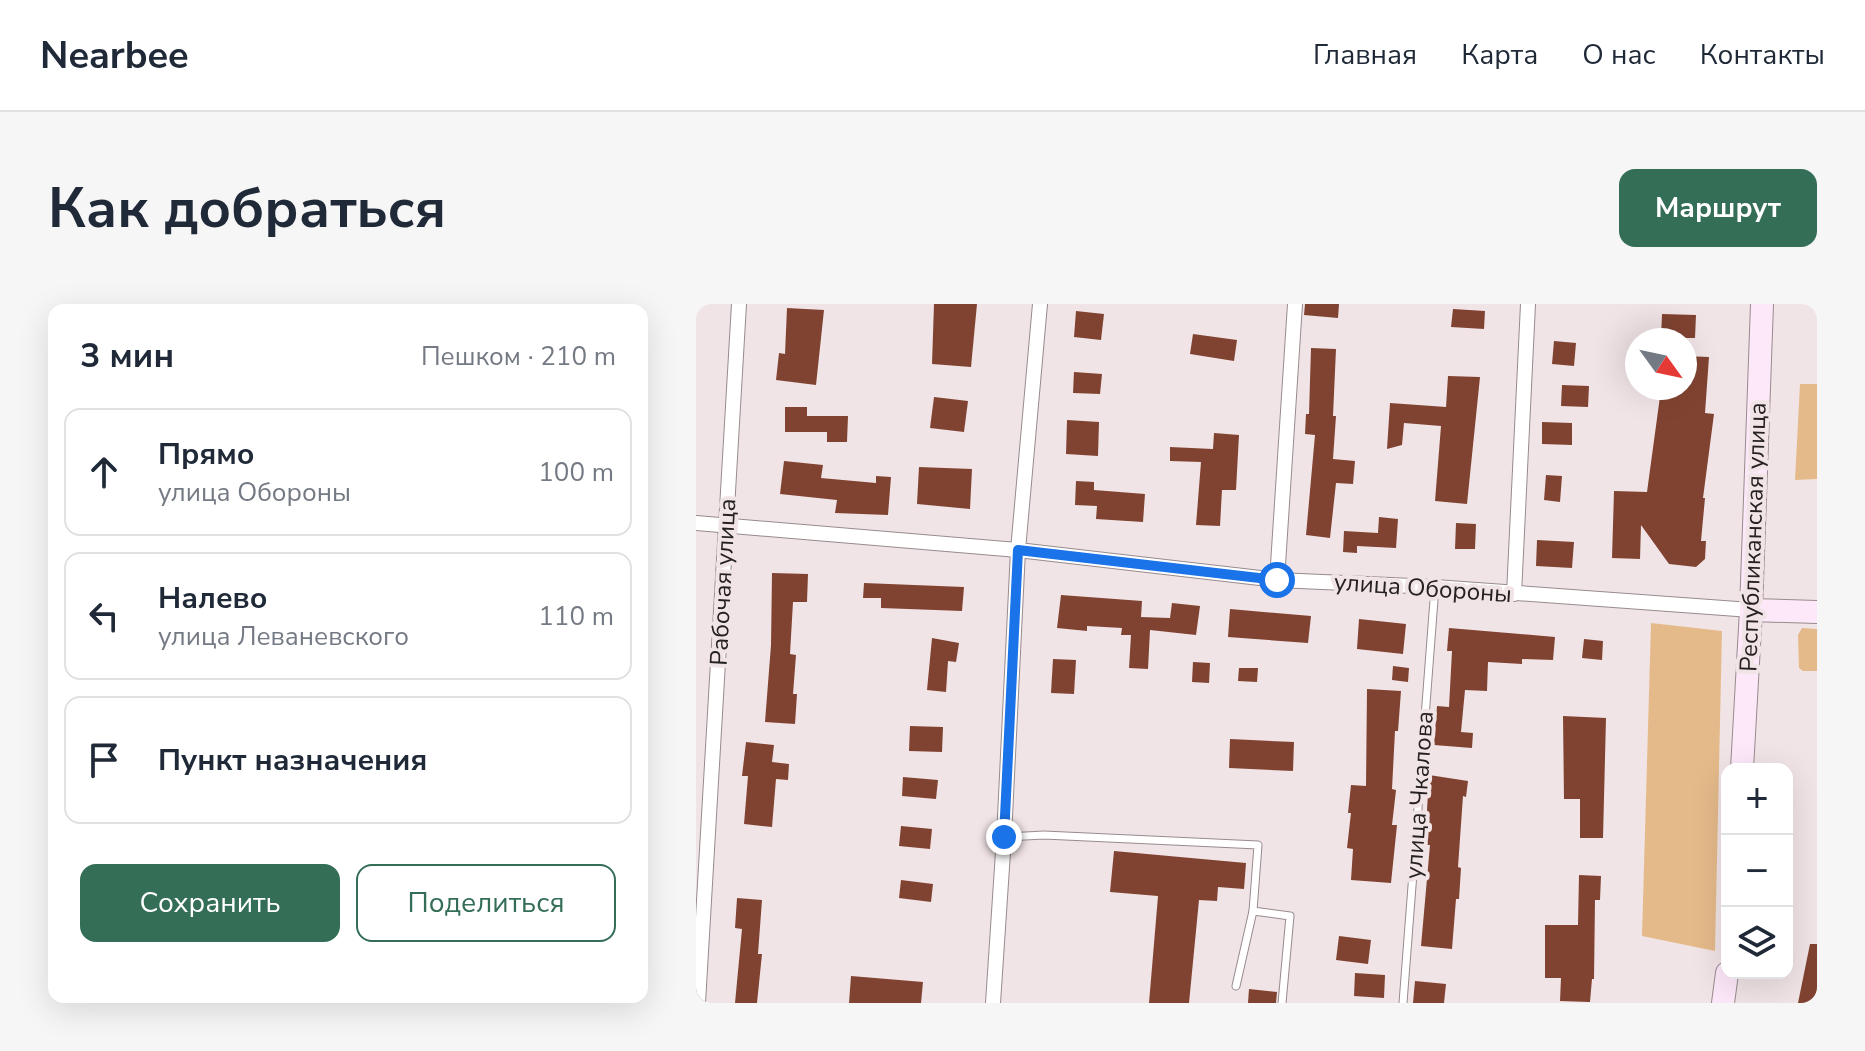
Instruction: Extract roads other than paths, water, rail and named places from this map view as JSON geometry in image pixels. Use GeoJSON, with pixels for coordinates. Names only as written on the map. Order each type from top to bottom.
{"type":"FeatureCollection","features":[{"type":"Feature","properties":{"kind":"street","name":"Рабочая улица"},"geometry":{"type":"LineString","coordinates":[[698,1003],[739,304]]}},
{"type":"Feature","properties":{"kind":"street"},"geometry":{"type":"LineString","coordinates":[[993,1003],[1018,550],[1040,304]]}},
{"type":"Feature","properties":{"kind":"street"},"geometry":{"type":"LineString","coordinates":[[1277,580],[1295,304]]}},
{"type":"Feature","properties":{"kind":"street"},"geometry":{"type":"LineString","coordinates":[[1514,594],[1528,304]]}},
{"type":"Feature","properties":{"kind":"street","name":"Республиканская улица"},"geometry":{"type":"LineString","coordinates":[[1742,763],[1762,304]]}},
{"type":"Feature","properties":{"kind":"street","name":"улица Обороны"},"geometry":{"type":"LineString","coordinates":[[696,523],[1018,550],[1277,580],[1817,612]]}},
{"type":"Feature","properties":{"kind":"street"},"geometry":{"type":"LineString","coordinates":[[1723,1003],[1726,979]]}},
{"type":"Feature","properties":{"kind":"lane","name":"улица Чкалова"},"geometry":{"type":"LineString","coordinates":[[1403,1003],[1435,587]]}},
{"type":"Feature","properties":{"kind":"lane"},"geometry":{"type":"LineString","coordinates":[[1004,837],[1044,835],[1258,845],[1253,911],[1236,986]]}},
{"type":"Feature","properties":{"kind":"lane"},"geometry":{"type":"LineString","coordinates":[[1253,911],[1290,916],[1282,1003]]}}]}
